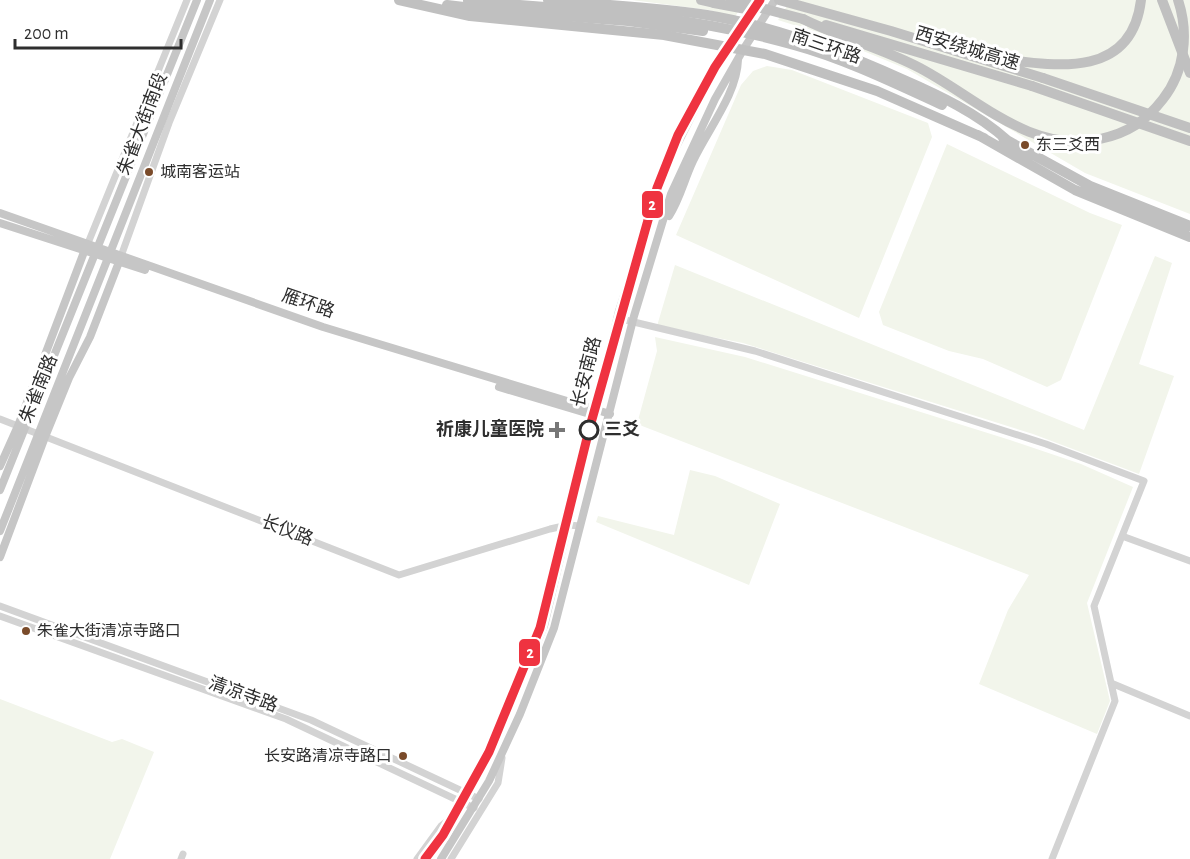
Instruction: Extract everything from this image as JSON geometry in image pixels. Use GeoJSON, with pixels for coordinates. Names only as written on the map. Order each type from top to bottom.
{"type":"FeatureCollection","features":[{"type":"Feature","properties":{"kind":"highway"},"geometry":{"type":"LineString","coordinates":[[399,0],[470,16],[596,26],[727,46],[740,54],[824,72],[877,91],[984,138]]}},
{"type":"Feature","properties":{"kind":"highway","name":"南三环路"},"geometry":{"type":"LineString","coordinates":[[417,0],[512,12],[628,21],[704,31],[754,41],[825,63],[941,108],[984,138],[1074,190],[1190,237]]}},
{"type":"Feature","properties":{"kind":"highway","name":"南三环路"},"geometry":{"type":"LineString","coordinates":[[466,0],[671,18],[749,33],[838,60],[1007,140],[1090,186],[1190,226]]}},
{"type":"Feature","properties":{"kind":"highway"},"geometry":{"type":"LineString","coordinates":[[548,0],[707,15],[758,26],[873,66],[933,93],[987,122],[1007,140]]}},
{"type":"Feature","properties":{"kind":"highway"},"geometry":{"type":"LineString","coordinates":[[701,0],[734,8],[777,12]]}},
{"type":"Feature","properties":{"kind":"highway","name":"西安绕城高速"},"geometry":{"type":"LineString","coordinates":[[731,0],[1032,86],[1190,141]]}},
{"type":"Feature","properties":{"kind":"highway","name":"西安绕城高速"},"geometry":{"type":"LineString","coordinates":[[777,0],[972,55],[1190,128]]}},
{"type":"Feature","properties":{"kind":"highway"},"geometry":{"type":"LineString","coordinates":[[972,55],[1048,65],[1094,62],[1110,54],[1133,30],[1141,0]]}},
{"type":"Feature","properties":{"kind":"highway"},"geometry":{"type":"LineString","coordinates":[[1162,0],[1190,73]]}},
{"type":"Feature","properties":{"kind":"highway"},"geometry":{"type":"LineString","coordinates":[[803,19],[836,36],[873,47],[916,66],[1006,120],[1035,134],[1063,142],[1088,142],[1134,129],[1154,111],[1171,89],[1183,51],[1184,30],[1178,0]]}},
{"type":"Feature","properties":{"kind":"main road","name":"朱雀大街南段"},"geometry":{"type":"LineString","coordinates":[[93,244],[197,0]]}},
{"type":"Feature","properties":{"kind":"main road","name":"朱雀大街南段"},"geometry":{"type":"LineString","coordinates":[[110,256],[210,0]]}},
{"type":"Feature","properties":{"kind":"main road","name":"长安南路"},"geometry":{"type":"LineString","coordinates":[[428,859],[464,803],[492,749],[544,626],[617,318],[644,230],[673,153],[727,46],[760,0]]}},
{"type":"Feature","properties":{"kind":"main road","name":"长安南路"},"geometry":{"type":"LineString","coordinates":[[441,859],[474,808],[502,754],[554,628],[634,316],[671,194],[698,133],[740,54],[777,0]]}},
{"type":"Feature","properties":{"kind":"main road","name":"雁环路"},"geometry":{"type":"LineString","coordinates":[[0,213],[93,244],[110,256]]}},
{"type":"Feature","properties":{"kind":"main road","name":"雁环路"},"geometry":{"type":"LineString","coordinates":[[0,223],[84,252],[120,259],[323,327],[609,417]]}},
{"type":"Feature","properties":{"kind":"main road","name":"朱雀南路"},"geometry":{"type":"LineString","coordinates":[[0,490],[22,428],[94,255],[93,244]]}},
{"type":"Feature","properties":{"kind":"main road"},"geometry":{"type":"LineString","coordinates":[[0,466],[22,428],[84,252]]}},
{"type":"Feature","properties":{"kind":"main road","name":"朱雀南路"},"geometry":{"type":"LineString","coordinates":[[0,531],[42,436],[110,256]]}},
{"type":"Feature","properties":{"kind":"main road"},"geometry":{"type":"LineString","coordinates":[[0,557],[42,436],[90,338],[120,259]]}},
{"type":"Feature","properties":{"kind":"street"},"geometry":{"type":"LineString","coordinates":[[84,252],[93,244],[187,0]]}},
{"type":"Feature","properties":{"kind":"street"},"geometry":{"type":"LineString","coordinates":[[120,259],[169,123],[220,0]]}},
{"type":"Feature","properties":{"kind":"street"},"geometry":{"type":"LineString","coordinates":[[617,318],[755,351],[1046,444],[1144,481],[1094,606],[1115,701],[1052,859]]}},
{"type":"Feature","properties":{"kind":"street","name":"长仪路"},"geometry":{"type":"LineString","coordinates":[[0,418],[399,575],[568,525],[580,526]]}},
{"type":"Feature","properties":{"kind":"street"},"geometry":{"type":"LineString","coordinates":[[1122,536],[1190,561]]}},
{"type":"Feature","properties":{"kind":"street","name":"清凉寺路"},"geometry":{"type":"LineString","coordinates":[[0,606],[310,720],[479,799]]}},
{"type":"Feature","properties":{"kind":"street","name":"清凉寺路"},"geometry":{"type":"LineString","coordinates":[[0,616],[286,719],[474,808]]}},
{"type":"Feature","properties":{"kind":"street"},"geometry":{"type":"LineString","coordinates":[[1112,684],[1190,716]]}},
{"type":"Feature","properties":{"kind":"street"},"geometry":{"type":"LineString","coordinates":[[451,859],[498,783],[502,754]]}},
{"type":"Feature","properties":{"kind":"street"},"geometry":{"type":"LineString","coordinates":[[417,859],[441,826],[457,813]]}},
{"type":"Feature","properties":{"kind":"shaded area"},"geometry":{"type":"Polygon","coordinates":[[[632,0],[745,0],[735,17],[709,10],[632,0]]]}},
{"type":"Feature","properties":{"kind":"shaded area"},"geometry":{"type":"Polygon","coordinates":[[[791,0],[1190,0],[1190,214],[1085,173],[907,69],[822,34],[778,20],[791,0]]]}},
{"type":"Feature","properties":{"kind":"shaded area"},"geometry":{"type":"Polygon","coordinates":[[[767,66],[792,70],[928,123],[932,137],[859,318],[676,235],[741,85],[753,71],[767,66]]]}},
{"type":"Feature","properties":{"kind":"shaded area"},"geometry":{"type":"Polygon","coordinates":[[[947,144],[1090,213],[1122,225],[1061,380],[1047,387],[983,359],[949,351],[883,325],[879,312],[947,144]]]}},
{"type":"Feature","properties":{"kind":"shaded area"},"geometry":{"type":"Polygon","coordinates":[[[1155,256],[1172,263],[1139,364],[1174,376],[1139,474],[1033,434],[743,343],[657,326],[675,265],[1084,430],[1155,256]]]}},
{"type":"Feature","properties":{"kind":"shaded area"},"geometry":{"type":"Polygon","coordinates":[[[655,337],[745,357],[1010,440],[1081,464],[1133,487],[1087,603],[1110,701],[1097,734],[979,684],[1008,610],[1029,575],[637,424],[657,351],[655,337]]]}},
{"type":"Feature","properties":{"kind":"shaded area"},"geometry":{"type":"Polygon","coordinates":[[[690,470],[715,476],[780,504],[749,585],[596,522],[598,516],[674,535],[690,470]]]}},
{"type":"Feature","properties":{"kind":"shaded area"},"geometry":{"type":"Polygon","coordinates":[[[0,699],[112,742],[122,739],[154,752],[110,859],[0,859],[0,699]]]}},
{"type":"Feature","properties":{"kind":"transit line","name":"2"},"geometry":{"type":"LineString","coordinates":[[425,859],[443,835],[489,752],[540,628],[589,430],[657,188],[678,135],[715,67],[760,0]]}},
{"type":"Feature","properties":{"kind":"place","name":"东三爻西"},"geometry":{"type":"Point","coordinates":[1025,145]}},
{"type":"Feature","properties":{"kind":"place","name":"城南客运站"},"geometry":{"type":"Point","coordinates":[149,172]}},
{"type":"Feature","properties":{"kind":"place","name":"祈康儿童医院"},"geometry":{"type":"Point","coordinates":[557,430]}},
{"type":"Feature","properties":{"kind":"place","name":"三爻"},"geometry":{"type":"Point","coordinates":[589,430]}},
{"type":"Feature","properties":{"kind":"place","name":"朱雀大街清凉寺路口"},"geometry":{"type":"Point","coordinates":[26,631]}},
{"type":"Feature","properties":{"kind":"place","name":"长安路清凉寺路口"},"geometry":{"type":"Point","coordinates":[403,756]}}]}
